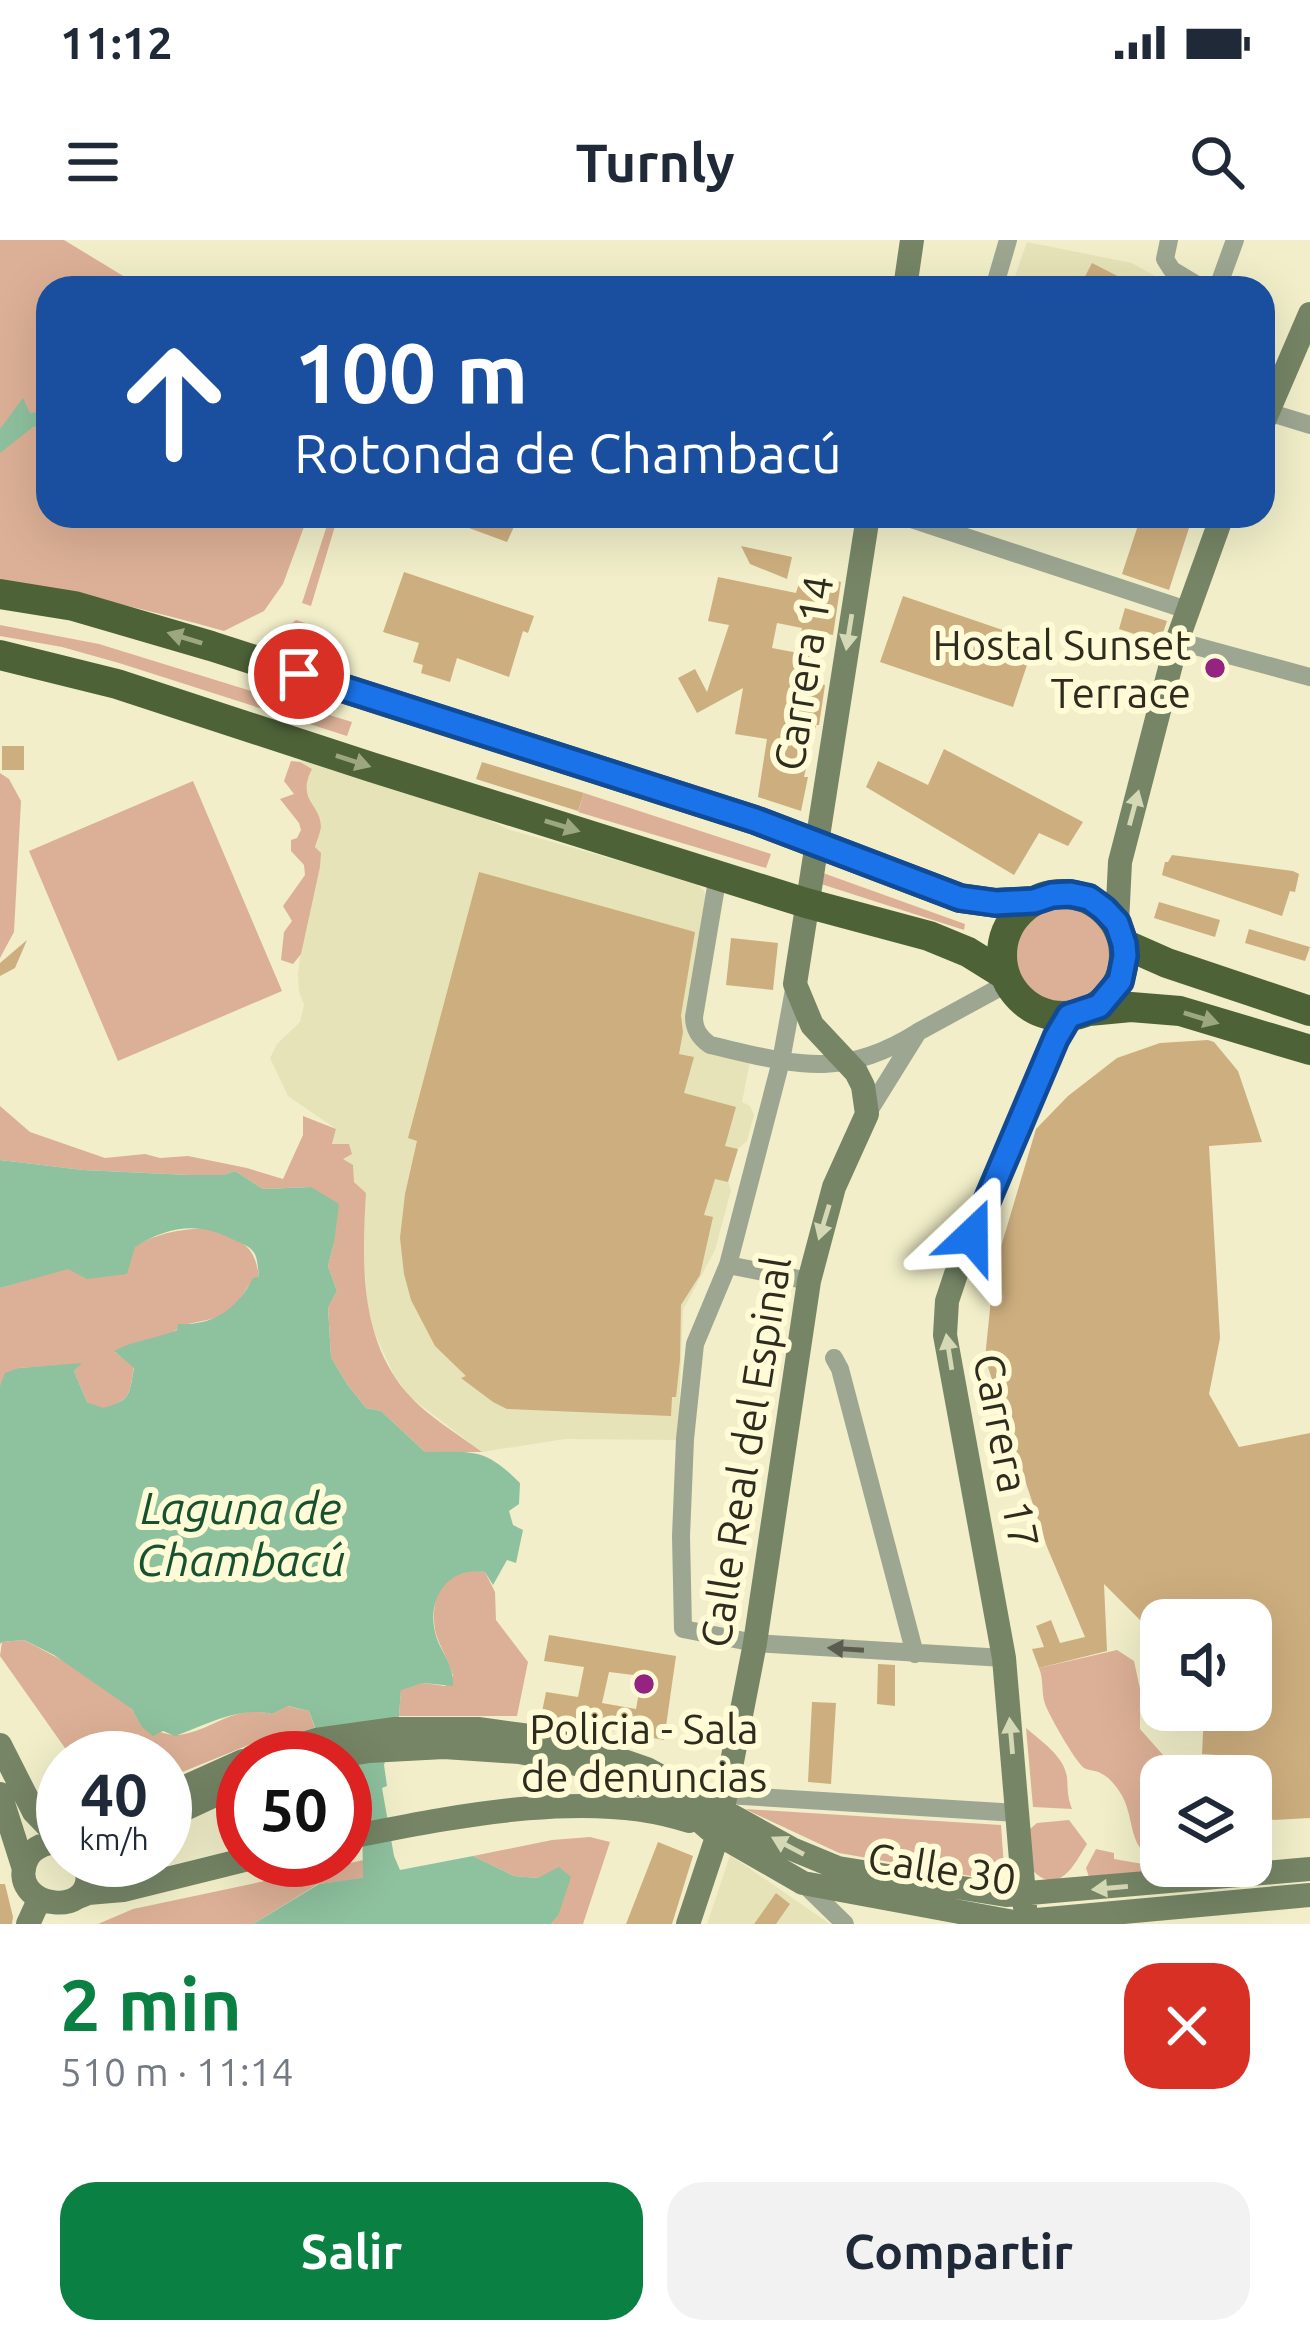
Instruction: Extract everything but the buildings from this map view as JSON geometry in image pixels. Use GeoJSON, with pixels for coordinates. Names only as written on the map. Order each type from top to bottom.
{"type":"FeatureCollection","features":[{"type":"Feature","properties":{"kind":"highway"},"geometry":{"type":"LineString","coordinates":[[0,594],[122,618],[733,813],[960,898],[996,903],[1070,894],[1089,898],[1104,909],[1120,933],[1167,962],[1310,1011]]}},
{"type":"Feature","properties":{"kind":"highway"},"geometry":{"type":"LineString","coordinates":[[0,655],[117,684],[806,903],[948,942],[1006,979]]}},
{"type":"Feature","properties":{"kind":"highway"},"geometry":{"type":"LineString","coordinates":[[1034,901],[1005,934],[1002,961],[1018,998],[1033,1009],[1051,1016],[1131,1006],[1166,1009],[1310,1050]]}},
{"type":"Feature","properties":{"kind":"highway"},"geometry":{"type":"LineString","coordinates":[[1079,1014],[1107,999],[1120,981],[1124,969],[1120,933]]}},
{"type":"Feature","properties":{"kind":"main road"},"geometry":{"type":"LineString","coordinates":[[906,276],[912,240]]}},
{"type":"Feature","properties":{"kind":"main road"},"geometry":{"type":"LineString","coordinates":[[1275,396],[1310,314]]}},
{"type":"Feature","properties":{"kind":"main road","name":"Carrera 14"},"geometry":{"type":"LineString","coordinates":[[816,842],[866,528]]}},
{"type":"Feature","properties":{"kind":"main road"},"geometry":{"type":"LineString","coordinates":[[1120,933],[1120,862],[1187,610],[1218,528]]}},
{"type":"Feature","properties":{"kind":"main road","name":"Calle Real del Espinal"},"geometry":{"type":"LineString","coordinates":[[795,985],[816,842]]}},
{"type":"Feature","properties":{"kind":"main road"},"geometry":{"type":"LineString","coordinates":[[795,985],[812,1025],[848,1062],[863,1086],[867,1114]]}},
{"type":"Feature","properties":{"kind":"main road","name":"Carrera 17"},"geometry":{"type":"LineString","coordinates":[[1026,1923],[1004,1658],[945,1335],[947,1301],[1036,1081],[1079,1014]]}},
{"type":"Feature","properties":{"kind":"main road","name":"Calle Real del Espinal"},"geometry":{"type":"LineString","coordinates":[[688,1924],[719,1817],[755,1643],[809,1281],[834,1187],[867,1114]]}},
{"type":"Feature","properties":{"kind":"main road"},"geometry":{"type":"LineString","coordinates":[[372,1732],[451,1728],[506,1732],[592,1750],[719,1817]]}},
{"type":"Feature","properties":{"kind":"main road"},"geometry":{"type":"LineString","coordinates":[[0,1745],[36,1815]]}},
{"type":"Feature","properties":{"kind":"main road"},"geometry":{"type":"LineString","coordinates":[[372,1752],[482,1748],[637,1774]]}},
{"type":"Feature","properties":{"kind":"main road"},"geometry":{"type":"LineString","coordinates":[[0,1794],[33,1912],[88,1893],[123,1890],[216,1867]]}},
{"type":"Feature","properties":{"kind":"main road"},"geometry":{"type":"LineString","coordinates":[[372,1832],[516,1810],[592,1807],[719,1817]]}},
{"type":"Feature","properties":{"kind":"main road","name":"Calle 30"},"geometry":{"type":"LineString","coordinates":[[719,1817],[803,1883],[1015,1922],[1310,1895]]}},
{"type":"Feature","properties":{"kind":"main road","name":"Calle 30"},"geometry":{"type":"LineString","coordinates":[[719,1817],[838,1868],[1006,1895],[1310,1869]]}},
{"type":"Feature","properties":{"kind":"main road"},"geometry":{"type":"LineString","coordinates":[[24,1869],[36,1848]]}},
{"type":"Feature","properties":{"kind":"main road"},"geometry":{"type":"LineString","coordinates":[[78,1897],[84,1887]]}},
{"type":"Feature","properties":{"kind":"street"},"geometry":{"type":"LineString","coordinates":[[998,276],[1008,240]]}},
{"type":"Feature","properties":{"kind":"street"},"geometry":{"type":"LineString","coordinates":[[1222,276],[1235,240]]}},
{"type":"Feature","properties":{"kind":"street"},"geometry":{"type":"LineString","coordinates":[[1167,250],[1172,270],[1182,276]]}},
{"type":"Feature","properties":{"kind":"street"},"geometry":{"type":"LineString","coordinates":[[1275,419],[1310,425]]}},
{"type":"Feature","properties":{"kind":"street"},"geometry":{"type":"LineString","coordinates":[[948,528],[1187,610]]}},
{"type":"Feature","properties":{"kind":"street"},"geometry":{"type":"LineString","coordinates":[[1178,641],[1310,677]]}},
{"type":"Feature","properties":{"kind":"street","name":"Calle Real del Espinal"},"geometry":{"type":"LineString","coordinates":[[718,875],[694,1026],[710,1045],[814,1066],[848,1062],[878,1054],[1006,979]]}},
{"type":"Feature","properties":{"kind":"street","name":"Calle Real del Espinal"},"geometry":{"type":"LineString","coordinates":[[755,1643],[682,1629],[685,1439],[695,1344],[728,1265],[781,1061],[795,985]]}},
{"type":"Feature","properties":{"kind":"street","name":"Calle Real del Espinal"},"geometry":{"type":"LineString","coordinates":[[867,1114],[918,1032]]}},
{"type":"Feature","properties":{"kind":"street"},"geometry":{"type":"LineString","coordinates":[[728,1265],[809,1281]]}},
{"type":"Feature","properties":{"kind":"street"},"geometry":{"type":"LineString","coordinates":[[834,1358],[915,1654]]}},
{"type":"Feature","properties":{"kind":"street"},"geometry":{"type":"LineString","coordinates":[[755,1643],[1004,1658]]}},
{"type":"Feature","properties":{"kind":"street"},"geometry":{"type":"LineString","coordinates":[[719,1817],[1017,1814]]}},
{"type":"Feature","properties":{"kind":"street"},"geometry":{"type":"LineString","coordinates":[[803,1883],[845,1924]]}},
{"type":"Feature","properties":{"kind":"shaded area"},"geometry":{"type":"Polygon","coordinates":[[[0,240],[64,240],[123,276],[36,276],[36,528],[304,528],[283,584],[264,611],[224,631],[113,602],[0,582],[0,240]]]}},
{"type":"Feature","properties":{"kind":"shaded area"},"geometry":{"type":"Polygon","coordinates":[[[1027,242],[1132,263],[1155,276],[1015,276],[1027,242]]]}},
{"type":"Feature","properties":{"kind":"shaded area"},"geometry":{"type":"Polygon","coordinates":[[[326,528],[334,528],[311,606],[302,603],[326,528]]]}},
{"type":"Feature","properties":{"kind":"shaded area"},"geometry":{"type":"Polygon","coordinates":[[[296,620],[305,623],[310,661],[262,647],[296,620]]]}},
{"type":"Feature","properties":{"kind":"shaded area"},"geometry":{"type":"Polygon","coordinates":[[[0,625],[99,644],[352,722],[347,736],[119,663],[0,636],[0,625]]]}},
{"type":"Feature","properties":{"kind":"shaded area"},"geometry":{"type":"Polygon","coordinates":[[[305,749],[378,775],[400,792],[412,791],[468,809],[507,829],[696,883],[704,891],[688,1029],[750,1061],[742,1102],[754,1115],[728,1181],[731,1190],[715,1250],[683,1310],[678,1440],[565,1439],[482,1452],[410,1397],[394,1375],[369,1322],[363,1251],[366,1194],[332,1145],[336,1129],[288,1096],[270,1058],[300,1022],[302,942],[320,867],[315,848],[321,824],[306,790],[311,769],[300,762],[305,749]]]}},
{"type":"Feature","properties":{"kind":"shaded area"},"geometry":{"type":"Polygon","coordinates":[[[291,761],[312,769],[308,795],[321,827],[315,847],[321,853],[320,867],[301,954],[293,964],[281,960],[284,932],[292,921],[283,906],[305,875],[304,865],[291,851],[291,840],[301,830],[299,823],[280,799],[294,794],[284,781],[291,761]]]}},
{"type":"Feature","properties":{"kind":"shaded area"},"geometry":{"type":"Polygon","coordinates":[[[0,773],[9,779],[21,801],[14,932],[0,958],[0,773]]]}},
{"type":"Feature","properties":{"kind":"shaded area"},"geometry":{"type":"Polygon","coordinates":[[[193,781],[282,991],[118,1061],[29,851],[193,781]]]}},
{"type":"Feature","properties":{"kind":"shaded area"},"geometry":{"type":"Polygon","coordinates":[[[584,793],[771,854],[766,868],[578,812],[584,793]]]}},
{"type":"Feature","properties":{"kind":"shaded area"},"geometry":{"type":"Polygon","coordinates":[[[823,873],[965,924],[964,930],[821,884],[823,873]]]}},
{"type":"Feature","properties":{"kind":"shaded area"},"geometry":{"type":"Polygon","coordinates":[[[1064,908],[1099,922],[1113,957],[1099,992],[1064,1006],[1029,992],[1015,957],[1029,922],[1064,908]]]}},
{"type":"Feature","properties":{"kind":"shaded area"},"geometry":{"type":"Polygon","coordinates":[[[0,1106],[30,1132],[105,1158],[188,1156],[283,1179],[303,1135],[303,1116],[336,1129],[332,1144],[349,1144],[352,1154],[343,1159],[353,1165],[354,1182],[366,1193],[367,1298],[380,1348],[407,1393],[482,1452],[425,1452],[381,1411],[366,1408],[347,1384],[331,1357],[328,1306],[337,1291],[328,1266],[334,1243],[311,1187],[263,1189],[235,1171],[189,1175],[0,1160],[0,1106]]]}},
{"type":"Feature","properties":{"kind":"shaded area"},"geometry":{"type":"Polygon","coordinates":[[[211,1228],[250,1250],[259,1277],[222,1315],[115,1352],[134,1367],[130,1390],[119,1402],[103,1409],[87,1402],[74,1371],[80,1364],[19,1368],[0,1386],[0,1288],[162,1235],[211,1228]]]}},
{"type":"Feature","properties":{"kind":"shaded area"},"geometry":{"type":"Polygon","coordinates":[[[471,1570],[485,1572],[495,1592],[496,1620],[528,1662],[517,1716],[399,1716],[401,1689],[423,1683],[445,1686],[453,1676],[436,1635],[435,1608],[446,1580],[471,1570]]]}},
{"type":"Feature","properties":{"kind":"shaded area"},"geometry":{"type":"Polygon","coordinates":[[[24,1640],[96,1680],[132,1709],[141,1726],[157,1731],[53,1731],[0,1656],[2,1642],[24,1640]]]}},
{"type":"Feature","properties":{"kind":"shaded area"},"geometry":{"type":"Polygon","coordinates":[[[1117,1650],[1134,1661],[1140,1731],[1163,1755],[1140,1755],[1140,1847],[1113,1782],[1084,1768],[1057,1728],[1044,1700],[1039,1668],[1117,1650]]]}},
{"type":"Feature","properties":{"kind":"shaded area"},"geometry":{"type":"Polygon","coordinates":[[[287,1706],[309,1711],[315,1728],[303,1731],[216,1731],[216,1758],[192,1768],[192,1731],[246,1712],[272,1714],[287,1706]]]}},
{"type":"Feature","properties":{"kind":"shaded area"},"geometry":{"type":"Polygon","coordinates":[[[1026,1728],[1061,1762],[1072,1809],[1033,1807],[1026,1728]]]}},
{"type":"Feature","properties":{"kind":"shaded area"},"geometry":{"type":"Polygon","coordinates":[[[745,1809],[1001,1825],[1005,1882],[839,1853],[745,1809]]]}},
{"type":"Feature","properties":{"kind":"shaded area"},"geometry":{"type":"Polygon","coordinates":[[[1069,1820],[1087,1844],[1065,1875],[1050,1880],[1042,1877],[1032,1870],[1030,1829],[1037,1823],[1069,1820]]]}},
{"type":"Feature","properties":{"kind":"shaded area"},"geometry":{"type":"Polygon","coordinates":[[[590,1837],[610,1842],[583,1924],[551,1924],[558,1916],[538,1878],[514,1876],[473,1856],[552,1840],[590,1837]]]}},
{"type":"Feature","properties":{"kind":"shaded area"},"geometry":{"type":"Polygon","coordinates":[[[1096,1849],[1114,1853],[1114,1859],[1140,1863],[1140,1874],[1089,1877],[1086,1868],[1096,1849]]]}},
{"type":"Feature","properties":{"kind":"shaded area"},"geometry":{"type":"Polygon","coordinates":[[[730,1855],[830,1924],[707,1924],[730,1855]]]}},
{"type":"Feature","properties":{"kind":"shaded area"},"geometry":{"type":"Polygon","coordinates":[[[237,1887],[313,1887],[253,1924],[98,1924],[133,1909],[237,1887]]]}},
{"type":"Feature","properties":{"kind":"water"},"geometry":{"type":"Polygon","coordinates":[[[23,398],[30,413],[36,412],[36,426],[0,453],[0,429],[23,398]]]}},
{"type":"Feature","properties":{"kind":"water","name":"Laguna de Chambacú"},"geometry":{"type":"Polygon","coordinates":[[[0,1160],[189,1175],[235,1171],[263,1189],[311,1187],[339,1204],[328,1266],[337,1291],[328,1307],[331,1357],[347,1384],[366,1408],[381,1411],[425,1452],[487,1457],[520,1483],[519,1504],[509,1511],[513,1525],[523,1530],[516,1563],[507,1560],[493,1585],[485,1572],[472,1571],[451,1579],[434,1607],[435,1632],[453,1686],[423,1683],[401,1690],[399,1716],[384,1765],[387,1786],[382,1788],[394,1856],[400,1870],[473,1856],[514,1876],[538,1878],[559,1867],[571,1877],[551,1924],[253,1924],[314,1887],[372,1887],[372,1731],[316,1731],[309,1711],[288,1706],[272,1714],[223,1718],[188,1731],[147,1731],[132,1709],[54,1655],[24,1640],[0,1644],[0,1386],[5,1373],[82,1363],[74,1371],[87,1402],[103,1408],[112,1405],[128,1395],[134,1368],[114,1351],[177,1330],[178,1324],[214,1318],[259,1277],[256,1257],[247,1246],[208,1230],[184,1228],[135,1247],[127,1274],[87,1279],[68,1269],[0,1288],[0,1160]]]}},
{"type":"Feature","properties":{"kind":"place","name":"Hostal Sunset Terrace"},"geometry":{"type":"Point","coordinates":[1215,668]}},
{"type":"Feature","properties":{"kind":"place","name":"Policia - Sala de denuncias"},"geometry":{"type":"Point","coordinates":[644,1684]}},
{"type":"Feature","properties":{"kind":"route"},"geometry":{"type":"LineString","coordinates":[[299,674],[755,820],[939,892],[996,903],[1070,894],[1089,898],[1104,909],[1117,923],[1124,944],[1120,981],[1099,1006],[1069,1016],[1056,1038],[972,1236]]}}]}
